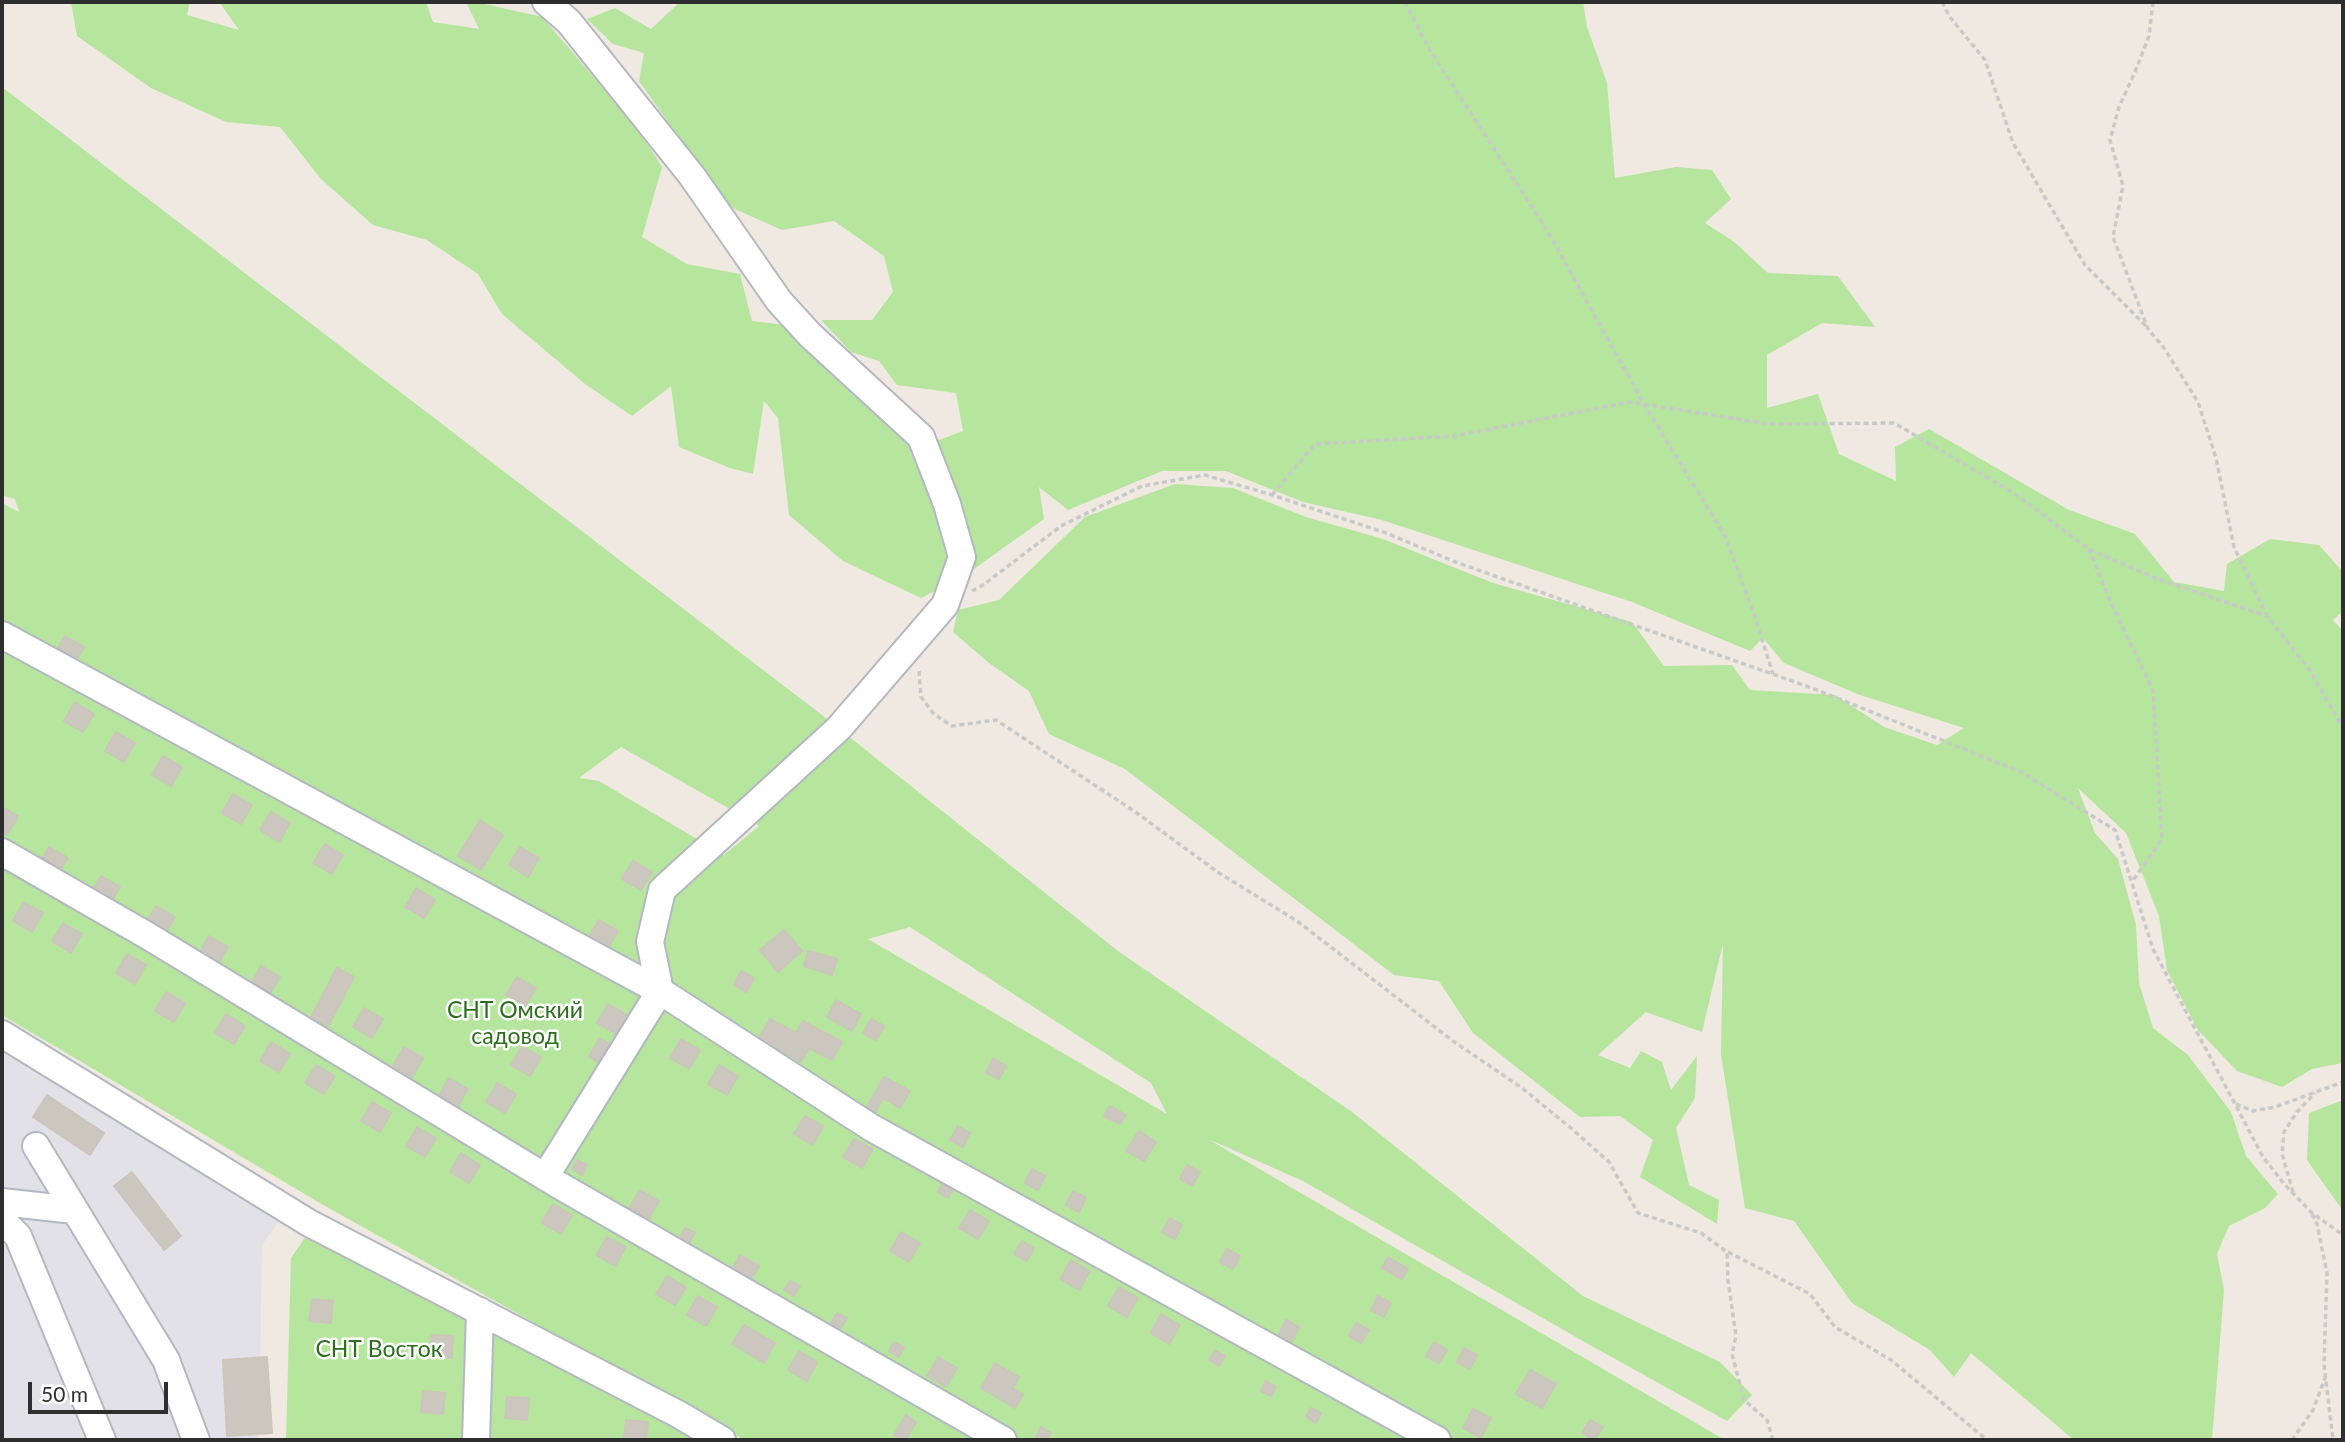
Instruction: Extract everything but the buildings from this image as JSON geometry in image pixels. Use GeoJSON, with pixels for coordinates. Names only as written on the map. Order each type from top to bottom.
{"type":"FeatureCollection","features":[{"type":"Feature","properties":{"kind":"lane"},"geometry":{"type":"LineString","coordinates":[[545,1177],[660,991],[650,942],[662,890],[839,728],[945,605],[961,557],[947,504],[920,437],[810,335],[779,301],[684,166],[569,22],[546,2]]}},
{"type":"Feature","properties":{"kind":"lane"},"geometry":{"type":"LineString","coordinates":[[2,635],[660,991],[872,1128],[1437,1440]]}},
{"type":"Feature","properties":{"kind":"lane"},"geometry":{"type":"LineString","coordinates":[[2,852],[148,936],[545,1177],[1003,1440]]}},
{"type":"Feature","properties":{"kind":"lane"},"geometry":{"type":"LineString","coordinates":[[2,1034],[309,1223],[678,1414],[722,1440]]}},
{"type":"Feature","properties":{"kind":"lane"},"geometry":{"type":"LineString","coordinates":[[36,1146],[166,1360],[196,1440]]}},
{"type":"Feature","properties":{"kind":"lane"},"geometry":{"type":"LineString","coordinates":[[2,1202],[74,1210]]}},
{"type":"Feature","properties":{"kind":"lane"},"geometry":{"type":"LineString","coordinates":[[2,1220],[18,1236],[102,1440]]}},
{"type":"Feature","properties":{"kind":"lane"},"geometry":{"type":"LineString","coordinates":[[476,1440],[480,1311]]}},
{"type":"Feature","properties":{"kind":"lane"},"geometry":{"type":"LineString","coordinates":[[676,1440],[678,1414]]}},
{"type":"Feature","properties":{"kind":"path"},"geometry":{"type":"LineString","coordinates":[[1405,2],[1431,52],[1547,230],[1644,404],[1725,536],[1773,674]]}},
{"type":"Feature","properties":{"kind":"path"},"geometry":{"type":"LineString","coordinates":[[1942,2],[1949,16],[1985,60],[2014,143],[2085,265],[2164,348],[2198,402],[2216,458],[2234,547],[2267,616],[2311,672],[2343,728]]}},
{"type":"Feature","properties":{"kind":"path"},"geometry":{"type":"LineString","coordinates":[[2148,329],[2113,237],[2123,186],[2110,140],[2119,107],[2149,36],[2153,2]]}},
{"type":"Feature","properties":{"kind":"path"},"geometry":{"type":"LineString","coordinates":[[1272,495],[1315,444],[1454,436],[1630,402],[1769,425],[1894,423],[2012,492],[2089,549],[2155,578],[2267,616]]}},
{"type":"Feature","properties":{"kind":"path"},"geometry":{"type":"LineString","coordinates":[[945,605],[983,585],[1061,526],[1142,486],[1205,475],[1386,533],[1458,564],[1773,674],[2021,772],[2115,830],[2153,949],[2263,1157],[2311,1213],[2343,1235]]}},
{"type":"Feature","properties":{"kind":"path"},"geometry":{"type":"LineString","coordinates":[[2089,549],[2110,601],[2153,690],[2162,839],[2132,882]]}},
{"type":"Feature","properties":{"kind":"path"},"geometry":{"type":"LineString","coordinates":[[917,637],[921,697],[934,714],[952,726],[996,720],[1134,811],[1219,873],[1297,921],[1573,1129],[1608,1162],[1637,1213],[1701,1233],[1727,1252],[1810,1294],[1835,1327],[1891,1360],[1987,1440]]}},
{"type":"Feature","properties":{"kind":"path"},"geometry":{"type":"LineString","coordinates":[[2234,1103],[2253,1111],[2275,1107],[2343,1082]]}},
{"type":"Feature","properties":{"kind":"path"},"geometry":{"type":"LineString","coordinates":[[2293,1194],[2282,1154],[2284,1132],[2297,1112],[2315,1093]]}},
{"type":"Feature","properties":{"kind":"path"},"geometry":{"type":"LineString","coordinates":[[2311,1213],[2317,1224],[2327,1272],[2326,1377],[2333,1440]]}},
{"type":"Feature","properties":{"kind":"path"},"geometry":{"type":"LineString","coordinates":[[1727,1252],[1736,1336],[1732,1354],[1744,1400],[1767,1420],[1773,1440]]}},
{"type":"Feature","properties":{"kind":"path"},"geometry":{"type":"LineString","coordinates":[[2292,1440],[2313,1410],[2326,1377]]}},
{"type":"Feature","properties":{"kind":"shaded area"},"geometry":{"type":"Polygon","coordinates":[[[2,1052],[279,1221],[262,1245],[259,1440],[2,1440],[2,1052]]]}},
{"type":"Feature","properties":{"kind":"green space"},"geometry":{"type":"Polygon","coordinates":[[[71,2],[190,2],[187,15],[239,30],[219,2],[426,2],[433,22],[479,29],[466,2],[542,17],[636,126],[662,167],[642,237],[687,264],[740,274],[752,321],[785,325],[918,448],[963,431],[956,393],[897,385],[879,361],[851,352],[821,320],[872,320],[893,292],[884,256],[834,221],[782,230],[728,206],[639,81],[644,53],[613,44],[587,19],[615,8],[651,29],[680,2],[1583,2],[1587,27],[1607,83],[1615,178],[1676,167],[1712,170],[1731,199],[1705,223],[1733,241],[1768,273],[1838,276],[1875,327],[1822,323],[1767,355],[1767,408],[1818,394],[1839,454],[1896,481],[1895,447],[1929,429],[2069,510],[2135,534],[2174,582],[2224,591],[2227,564],[2270,539],[2319,545],[2343,572],[2343,611],[2333,620],[2343,631],[2343,1063],[2312,1069],[2282,1087],[2237,1071],[2198,1030],[2167,970],[2159,916],[2126,833],[2078,788],[2095,833],[2118,859],[2136,925],[2139,983],[2153,1028],[2188,1055],[2231,1112],[2246,1156],[2278,1194],[2265,1208],[2229,1226],[2217,1254],[2224,1290],[2212,1440],[2074,1440],[1971,1353],[1954,1377],[1930,1350],[1852,1303],[1794,1221],[1745,1208],[1721,1054],[1723,943],[1702,1032],[1646,1012],[1598,1055],[1630,1068],[1641,1051],[1662,1062],[1671,1090],[1697,1056],[1695,1098],[1676,1128],[1689,1185],[1719,1200],[1717,1224],[1640,1177],[1653,1140],[1620,1116],[1580,1117],[1473,1033],[1439,981],[1394,975],[1125,769],[1049,734],[1029,691],[989,663],[953,632],[958,610],[999,600],[1085,517],[1175,484],[1233,488],[1306,517],[1383,539],[1493,583],[1632,622],[1664,666],[1732,665],[1750,690],[1835,695],[1884,727],[1937,745],[1964,728],[1860,695],[1784,663],[1763,638],[1750,651],[1632,602],[1382,520],[1303,502],[1226,471],[1162,471],[1068,510],[1039,487],[1044,519],[964,576],[921,598],[843,561],[789,515],[778,418],[764,401],[753,474],[730,468],[679,447],[671,386],[632,416],[585,384],[502,314],[478,274],[427,240],[373,225],[321,179],[280,127],[226,122],[151,88],[77,36],[71,2]]]}},
{"type":"Feature","properties":{"kind":"green space","name":"СНТ Омский садовод"},"geometry":{"type":"Polygon","coordinates":[[[2,87],[818,712],[1118,951],[1352,1112],[1583,1296],[1720,1362],[1752,1395],[1727,1421],[1303,1181],[1208,1139],[1725,1440],[744,1440],[325,1206],[2,1015],[2,503],[19,512],[15,499],[2,495],[2,87]],[[621,747],[579,778],[599,781],[724,855],[759,826],[758,825],[621,747]],[[910,927],[868,939],[1167,1114],[1151,1083],[910,927]]]}},
{"type":"Feature","properties":{"kind":"green space"},"geometry":{"type":"Polygon","coordinates":[[[2343,1100],[2343,1211],[2307,1160],[2309,1113],[2343,1100]]]}},
{"type":"Feature","properties":{"kind":"green space","name":"СНТ Восток"},"geometry":{"type":"Polygon","coordinates":[[[321,1214],[734,1440],[286,1440],[291,1258],[321,1214]]]}}]}
